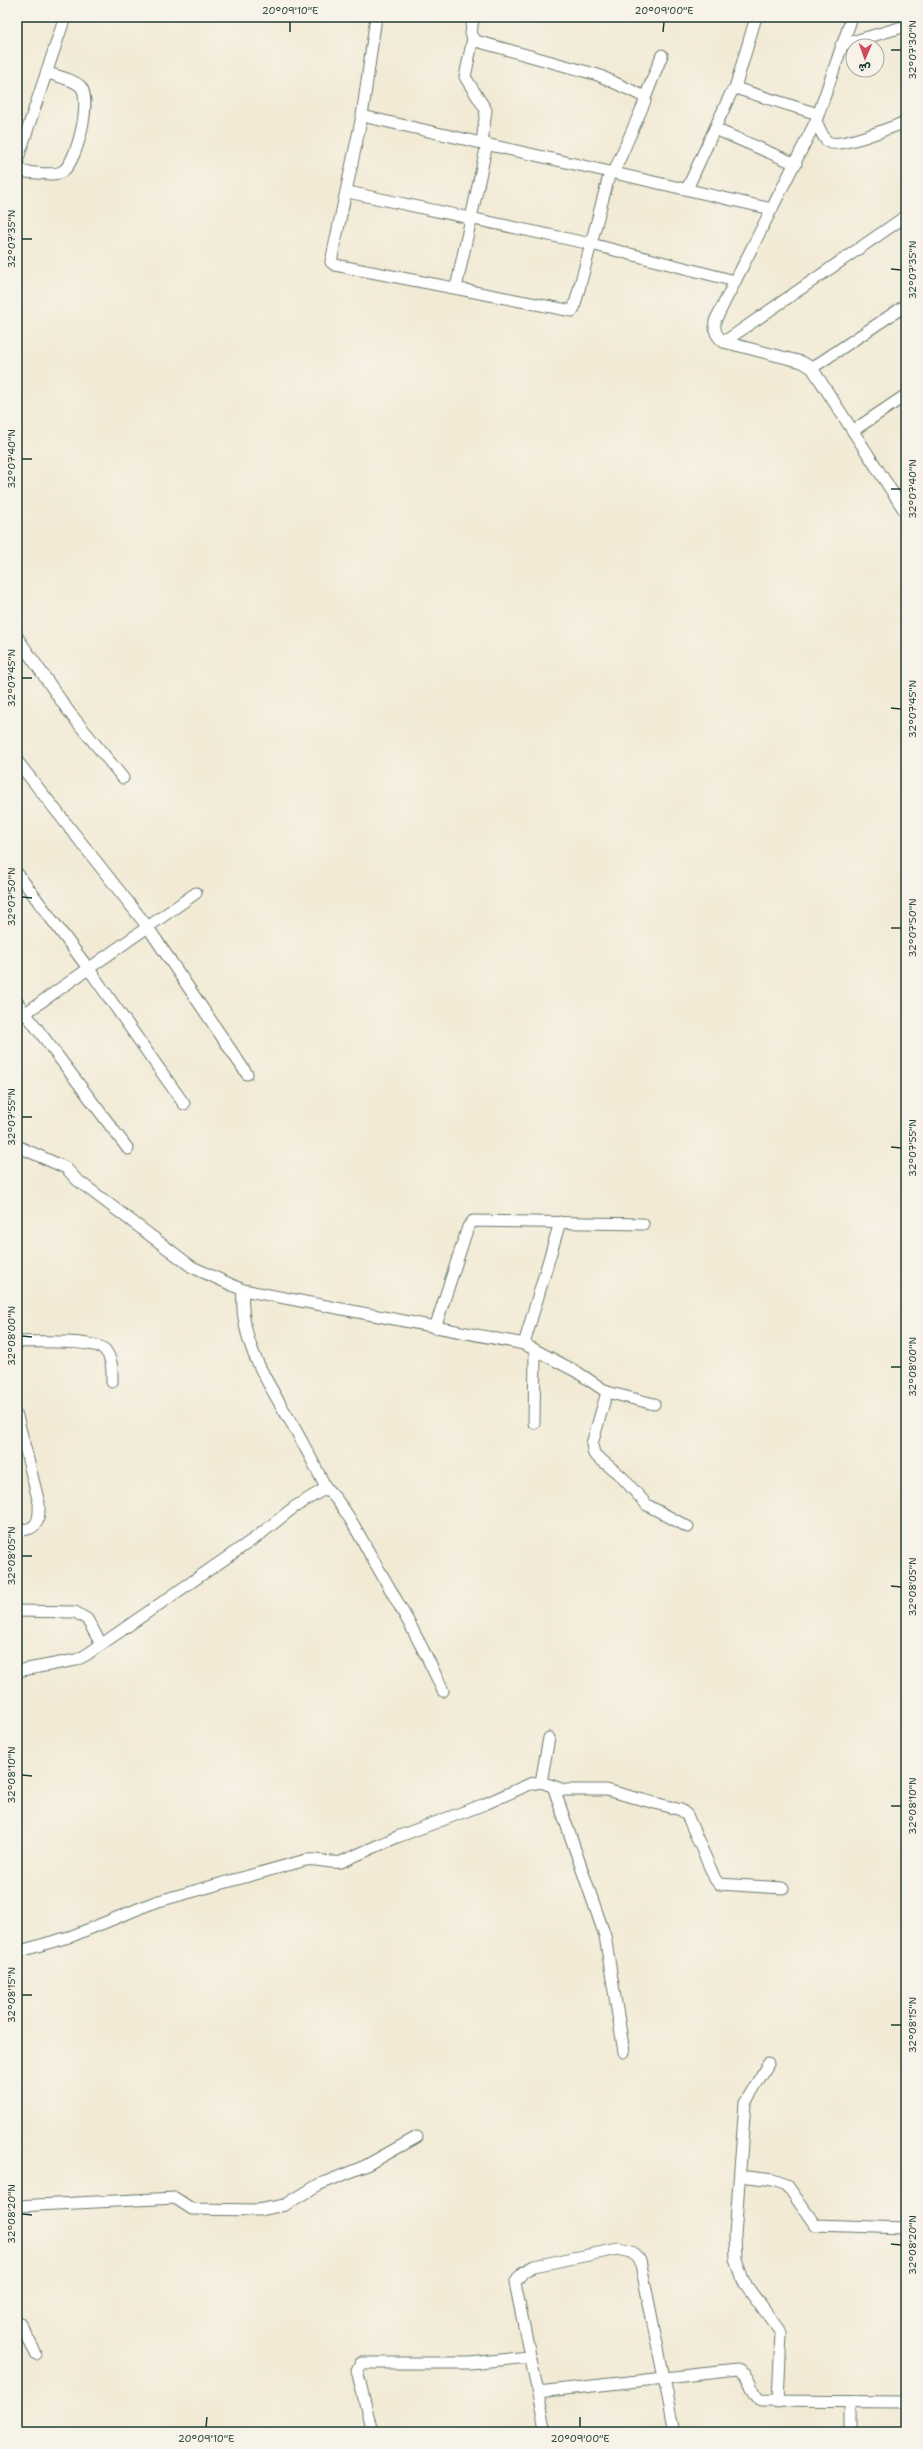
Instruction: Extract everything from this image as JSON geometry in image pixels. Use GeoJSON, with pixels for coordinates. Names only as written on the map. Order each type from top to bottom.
{"type":"FeatureCollection","features":[{"type":"Feature","properties":{"kind":"street"},"geometry":{"type":"LineString","coordinates":[[48,73],[80,86],[83,91],[83,118],[76,151],[68,167],[59,173],[24,172],[20,169],[17,162],[48,73],[65,17]]}},
{"type":"Feature","properties":{"kind":"street"},"geometry":{"type":"LineString","coordinates":[[376,17],[362,116],[348,192],[331,259],[335,265],[572,311],[612,172],[645,98],[662,55]]}},
{"type":"Feature","properties":{"kind":"street"},"geometry":{"type":"LineString","coordinates":[[456,288],[485,144],[486,110],[465,76],[473,38],[473,17]]}},
{"type":"Feature","properties":{"kind":"street"},"geometry":{"type":"LineString","coordinates":[[687,189],[735,88],[756,17]]}},
{"type":"Feature","properties":{"kind":"street"},"geometry":{"type":"LineString","coordinates":[[852,17],[817,117],[796,164],[715,321],[714,329],[717,337],[724,342],[802,362],[812,368],[903,500],[906,513]]}},
{"type":"Feature","properties":{"kind":"street"},"geometry":{"type":"LineString","coordinates":[[841,45],[906,26]]}},
{"type":"Feature","properties":{"kind":"street"},"geometry":{"type":"LineString","coordinates":[[473,38],[476,41],[598,75],[645,98]]}},
{"type":"Feature","properties":{"kind":"street"},"geometry":{"type":"LineString","coordinates":[[735,88],[817,117],[826,141],[834,144],[846,143],[906,122]]}},
{"type":"Feature","properties":{"kind":"street"},"geometry":{"type":"LineString","coordinates":[[362,116],[772,209]]}},
{"type":"Feature","properties":{"kind":"street"},"geometry":{"type":"LineString","coordinates":[[715,129],[796,164]]}},
{"type":"Feature","properties":{"kind":"street"},"geometry":{"type":"LineString","coordinates":[[348,192],[591,244],[735,281]]}},
{"type":"Feature","properties":{"kind":"street"},"geometry":{"type":"LineString","coordinates":[[724,342],[906,216]]}},
{"type":"Feature","properties":{"kind":"street"},"geometry":{"type":"LineString","coordinates":[[812,368],[906,305]]}},
{"type":"Feature","properties":{"kind":"street"},"geometry":{"type":"LineString","coordinates":[[854,430],[906,395]]}},
{"type":"Feature","properties":{"kind":"street"},"geometry":{"type":"LineString","coordinates":[[17,637],[69,712],[123,778]]}},
{"type":"Feature","properties":{"kind":"street"},"geometry":{"type":"LineString","coordinates":[[17,761],[147,926],[247,1074]]}},
{"type":"Feature","properties":{"kind":"street"},"geometry":{"type":"LineString","coordinates":[[17,873],[88,968],[184,1104]]}},
{"type":"Feature","properties":{"kind":"street"},"geometry":{"type":"LineString","coordinates":[[22,1016],[196,892]]}},
{"type":"Feature","properties":{"kind":"street"},"geometry":{"type":"LineString","coordinates":[[17,1002],[22,1016],[128,1148]]}},
{"type":"Feature","properties":{"kind":"street"},"geometry":{"type":"LineString","coordinates":[[17,1146],[66,1168],[76,1179],[192,1267],[243,1290],[524,1344],[607,1392],[654,1404]]}},
{"type":"Feature","properties":{"kind":"street"},"geometry":{"type":"LineString","coordinates":[[435,1328],[468,1227],[473,1221],[643,1224]]}},
{"type":"Feature","properties":{"kind":"street"},"geometry":{"type":"LineString","coordinates":[[524,1344],[560,1222]]}},
{"type":"Feature","properties":{"kind":"street"},"geometry":{"type":"LineString","coordinates":[[243,1290],[242,1307],[252,1353],[266,1382],[288,1418],[326,1488],[336,1497],[363,1542],[426,1653],[443,1691]]}},
{"type":"Feature","properties":{"kind":"street"},"geometry":{"type":"LineString","coordinates":[[17,1342],[72,1342],[99,1346],[104,1350],[112,1364],[112,1382]]}},
{"type":"Feature","properties":{"kind":"street"},"geometry":{"type":"LineString","coordinates":[[534,1423],[535,1350]]}},
{"type":"Feature","properties":{"kind":"street"},"geometry":{"type":"LineString","coordinates":[[607,1392],[592,1444],[594,1454],[621,1476],[647,1505],[688,1527]]}},
{"type":"Feature","properties":{"kind":"street"},"geometry":{"type":"LineString","coordinates":[[17,1530],[31,1529],[37,1525],[40,1517],[18,1421]]}},
{"type":"Feature","properties":{"kind":"street"},"geometry":{"type":"LineString","coordinates":[[17,1671],[76,1660],[203,1575],[293,1508],[326,1488]]}},
{"type":"Feature","properties":{"kind":"street"},"geometry":{"type":"LineString","coordinates":[[17,1611],[75,1612],[81,1614],[101,1644]]}},
{"type":"Feature","properties":{"kind":"street"},"geometry":{"type":"LineString","coordinates":[[541,1782],[549,1738]]}},
{"type":"Feature","properties":{"kind":"street"},"geometry":{"type":"LineString","coordinates":[[17,1952],[72,1936],[155,1902],[218,1883],[306,1860],[313,1859],[331,1863],[341,1862],[397,1837],[485,1804],[530,1784],[541,1782],[578,1792],[606,1790],[631,1798],[675,1807],[687,1815],[715,1879],[719,1884],[726,1886],[782,1888]]}},
{"type":"Feature","properties":{"kind":"street"},"geometry":{"type":"LineString","coordinates":[[553,1786],[605,1936],[624,2052]]}},
{"type":"Feature","properties":{"kind":"street"},"geometry":{"type":"LineString","coordinates":[[768,2064],[745,2103],[735,2235],[736,2259],[743,2281],[781,2333],[778,2402]]}},
{"type":"Feature","properties":{"kind":"street"},"geometry":{"type":"LineString","coordinates":[[17,2206],[175,2198],[192,2209],[258,2210],[285,2205],[318,2185],[365,2166],[417,2137]]}},
{"type":"Feature","properties":{"kind":"street"},"geometry":{"type":"LineString","coordinates":[[740,2176],[773,2180],[787,2185],[815,2225],[906,2228]]}},
{"type":"Feature","properties":{"kind":"street"},"geometry":{"type":"LineString","coordinates":[[546,2432],[529,2357],[515,2283],[518,2277],[534,2266],[625,2250],[637,2255],[640,2260],[675,2432]]}},
{"type":"Feature","properties":{"kind":"street"},"geometry":{"type":"LineString","coordinates":[[17,2323],[20,2323],[36,2354]]}},
{"type":"Feature","properties":{"kind":"street"},"geometry":{"type":"LineString","coordinates":[[372,2432],[357,2370],[361,2362],[470,2363],[529,2357]]}},
{"type":"Feature","properties":{"kind":"street"},"geometry":{"type":"LineString","coordinates":[[538,2392],[737,2370],[747,2376],[756,2398],[761,2402],[906,2402]]}},
{"type":"Feature","properties":{"kind":"street"},"geometry":{"type":"LineString","coordinates":[[850,2402],[850,2432]]}}]}
